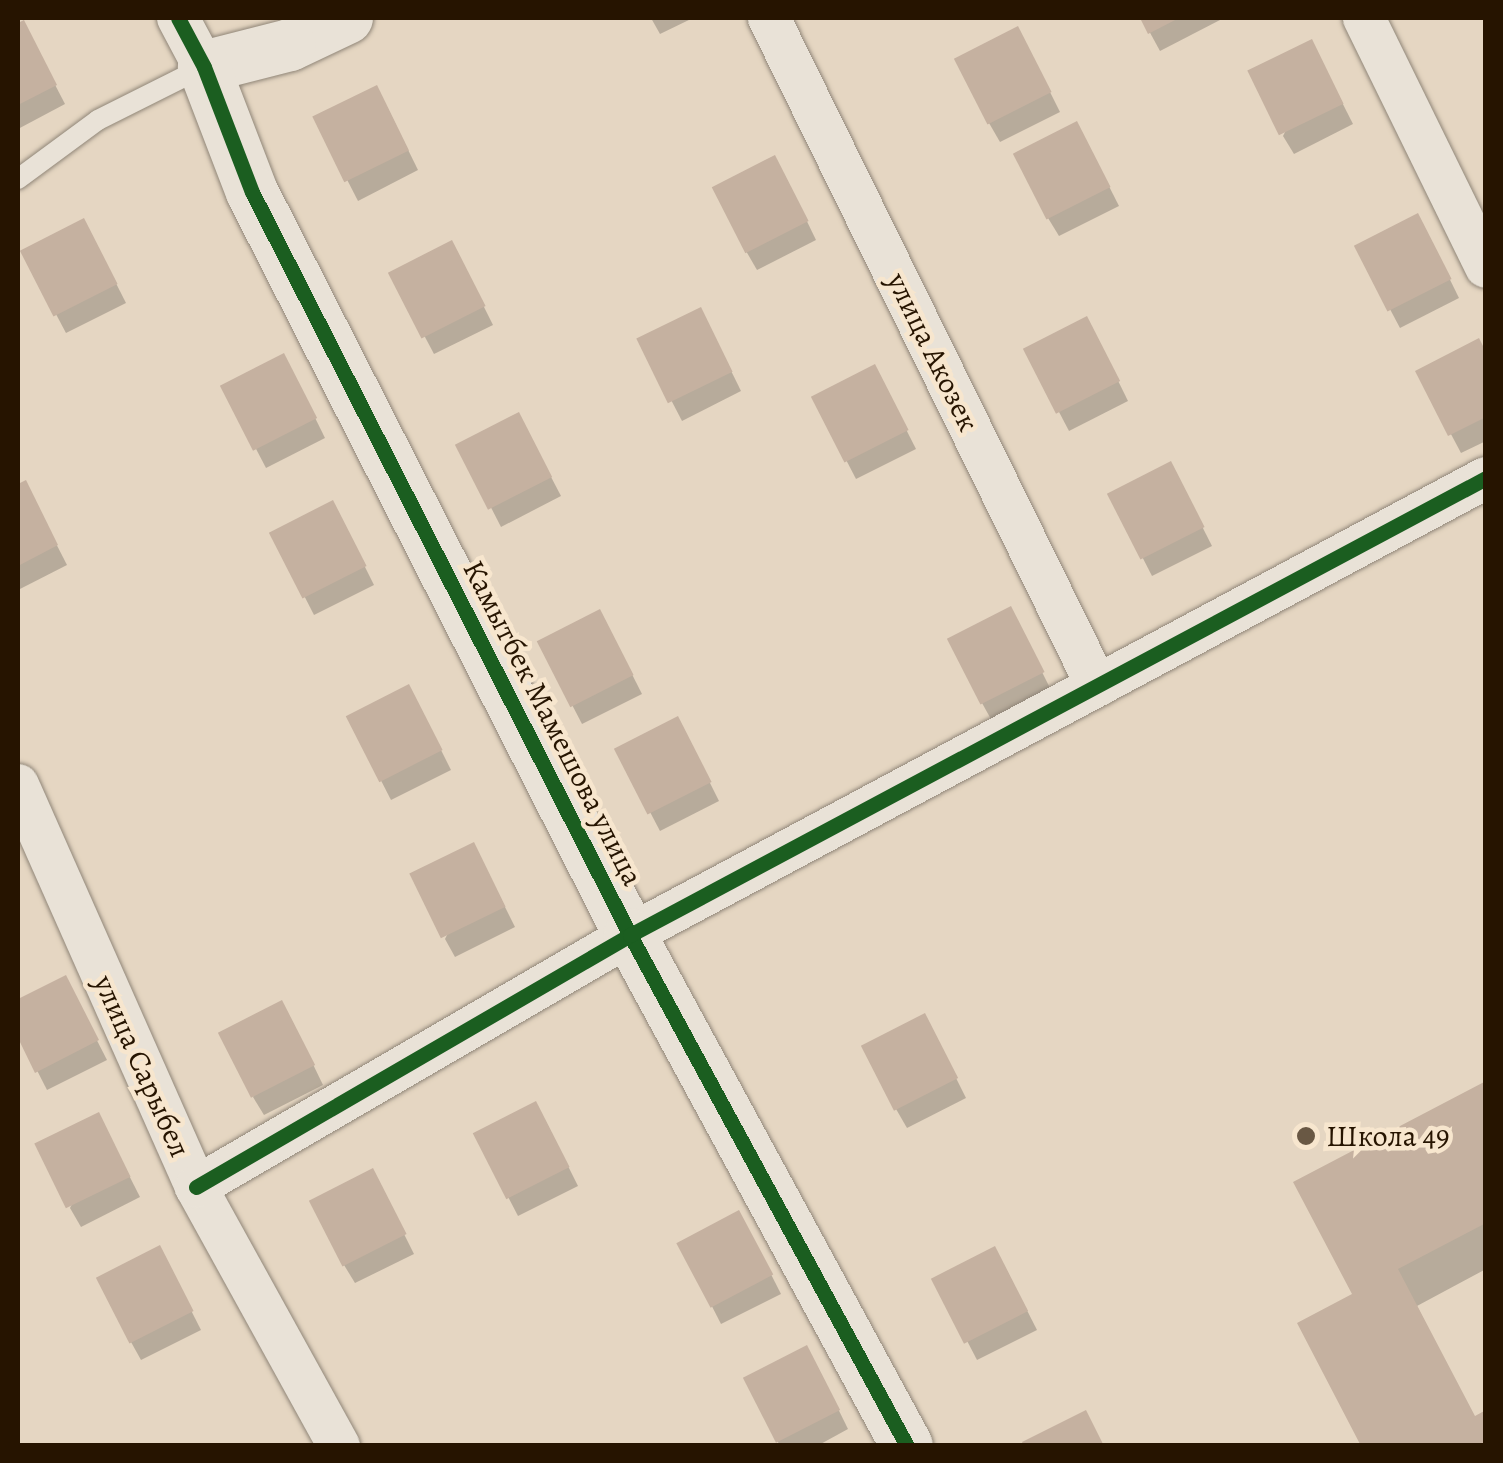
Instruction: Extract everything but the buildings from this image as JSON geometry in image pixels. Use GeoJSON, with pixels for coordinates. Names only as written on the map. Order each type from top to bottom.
{"type":"FeatureCollection","features":[{"type":"Feature","properties":{"kind":"street"},"geometry":{"type":"LineString","coordinates":[[178,18],[204,67],[290,45],[347,18]]}},
{"type":"Feature","properties":{"kind":"street","name":"улица Акозек"},"geometry":{"type":"LineString","coordinates":[[770,18],[1097,686]]}},
{"type":"Feature","properties":{"kind":"street"},"geometry":{"type":"LineString","coordinates":[[1364,18],[1486,267]]}},
{"type":"Feature","properties":{"kind":"street","name":"Камытбек Мамешова улица"},"geometry":{"type":"LineString","coordinates":[[204,67],[252,192],[630,935],[908,1446]]}},
{"type":"Feature","properties":{"kind":"street"},"geometry":{"type":"LineString","coordinates":[[196,1187],[630,935],[1486,478]]}},
{"type":"Feature","properties":{"kind":"street","name":"улица Сарыбел"},"geometry":{"type":"LineString","coordinates":[[18,785],[196,1187],[339,1446]]}},
{"type":"Feature","properties":{"kind":"lane"},"geometry":{"type":"LineString","coordinates":[[18,179],[98,120],[204,67]]}},
{"type":"Feature","properties":{"kind":"cycle path"},"geometry":{"type":"LineString","coordinates":[[178,18],[204,67],[252,192],[630,935],[907,1446]]}},
{"type":"Feature","properties":{"kind":"cycle path"},"geometry":{"type":"LineString","coordinates":[[196,1187],[630,935],[1486,478]]}},
{"type":"Feature","properties":{"kind":"place","name":"Школа 49"},"geometry":{"type":"Point","coordinates":[1306,1136]}}]}
